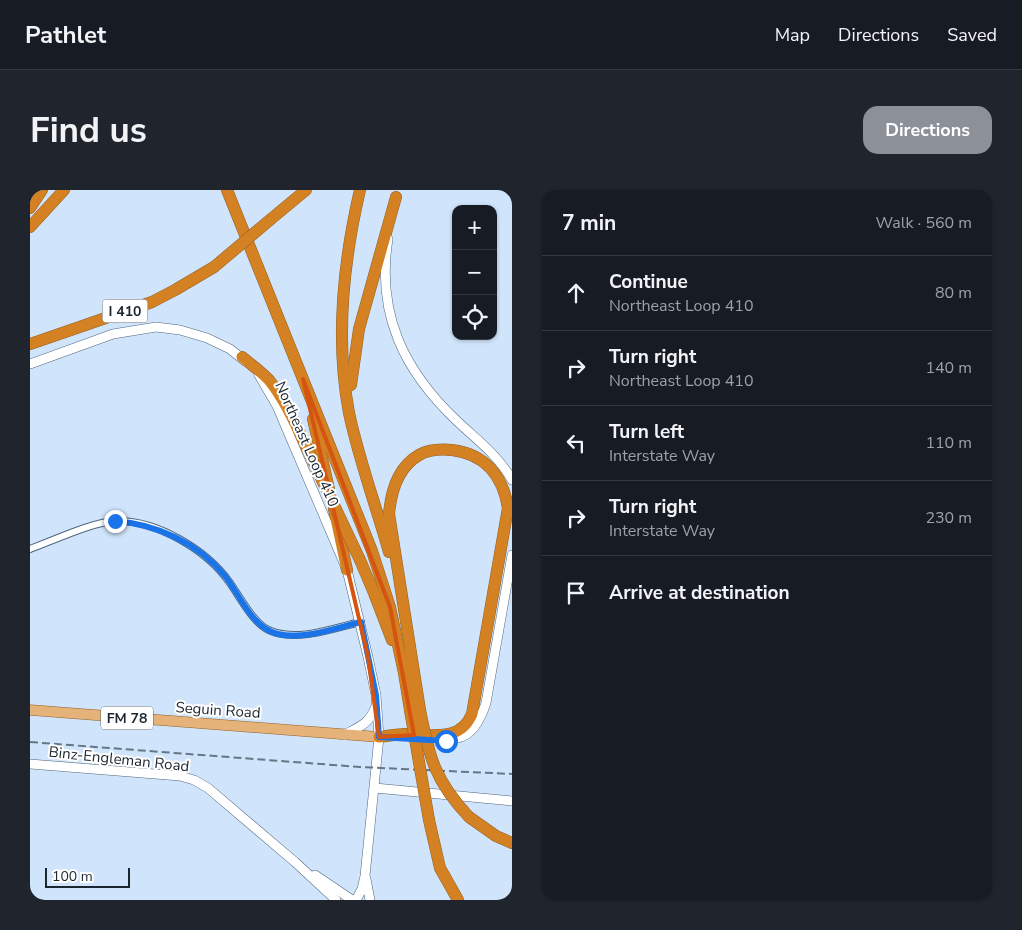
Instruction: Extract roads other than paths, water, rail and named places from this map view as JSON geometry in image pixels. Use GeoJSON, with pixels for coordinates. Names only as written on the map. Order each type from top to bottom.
{"type":"FeatureCollection","features":[{"type":"Feature","properties":{"kind":"highway"},"geometry":{"type":"LineString","coordinates":[[30,208],[42,190]]}},
{"type":"Feature","properties":{"kind":"highway"},"geometry":{"type":"LineString","coordinates":[[30,228],[64,190]]}},
{"type":"Feature","properties":{"kind":"highway"},"geometry":{"type":"LineString","coordinates":[[227,190],[372,551],[390,607],[404,674]]}},
{"type":"Feature","properties":{"kind":"highway"},"geometry":{"type":"LineString","coordinates":[[233,190],[242,226]]}},
{"type":"Feature","properties":{"kind":"highway","name":"I 410"},"geometry":{"type":"LineString","coordinates":[[30,344],[152,302],[183,286],[214,267],[271,219],[294,190]]}},
{"type":"Feature","properties":{"kind":"highway"},"geometry":{"type":"LineString","coordinates":[[271,219],[306,190]]}},
{"type":"Feature","properties":{"kind":"highway"},"geometry":{"type":"LineString","coordinates":[[360,190],[347,256],[342,303],[342,335],[349,411],[359,454],[401,595]]}},
{"type":"Feature","properties":{"kind":"highway"},"geometry":{"type":"LineString","coordinates":[[349,411],[352,370],[359,329],[396,193]]}},
{"type":"Feature","properties":{"kind":"highway"},"geometry":{"type":"LineString","coordinates":[[242,357],[268,379],[278,392],[360,560],[404,674],[435,770],[448,792],[469,817],[496,836],[512,843]]}},
{"type":"Feature","properties":{"kind":"highway"},"geometry":{"type":"LineString","coordinates":[[303,379],[347,570]]}},
{"type":"Feature","properties":{"kind":"highway"},"geometry":{"type":"LineString","coordinates":[[379,737],[404,734],[445,736],[462,729],[472,714],[508,508],[506,494],[497,475],[489,465],[473,455],[460,451],[432,450],[419,454],[399,476],[390,500],[389,514],[408,632],[415,710],[430,820],[440,868],[456,897]]}},
{"type":"Feature","properties":{"kind":"main road"},"geometry":{"type":"LineString","coordinates":[[396,193],[385,272],[388,307],[398,341],[420,381],[440,404],[496,456],[512,480]]}},
{"type":"Feature","properties":{"kind":"main road","name":"Northeast Loop 410"},"geometry":{"type":"LineString","coordinates":[[30,364],[113,334],[156,327],[180,330],[207,338],[242,357],[260,376],[277,406],[347,570],[361,622],[376,703],[379,737],[375,788],[365,876],[362,889],[354,900]]}},
{"type":"Feature","properties":{"kind":"main road"},"geometry":{"type":"LineString","coordinates":[[379,737],[446,741],[470,733],[477,725],[486,703],[512,554]]}},
{"type":"Feature","properties":{"kind":"main road"},"geometry":{"type":"LineString","coordinates":[[344,735],[367,722],[372,717],[376,703]]}},
{"type":"Feature","properties":{"kind":"main road","name":"Seguin Road"},"geometry":{"type":"LineString","coordinates":[[30,710],[344,735]]}},
{"type":"Feature","properties":{"kind":"main road","name":"FM 78"},"geometry":{"type":"LineString","coordinates":[[344,735],[379,737]]}},
{"type":"Feature","properties":{"kind":"main road","name":"Binz-Engleman Road"},"geometry":{"type":"LineString","coordinates":[[30,764],[180,776],[194,780],[208,788],[295,862],[336,900]]}},
{"type":"Feature","properties":{"kind":"main road"},"geometry":{"type":"LineString","coordinates":[[375,788],[512,801]]}},
{"type":"Feature","properties":{"kind":"main road","name":"Binz-Engleman Road"},"geometry":{"type":"LineString","coordinates":[[295,862],[354,900]]}},
{"type":"Feature","properties":{"kind":"main road"},"geometry":{"type":"LineString","coordinates":[[339,891],[350,891],[359,885],[365,876]]}},
{"type":"Feature","properties":{"kind":"main road"},"geometry":{"type":"LineString","coordinates":[[365,876],[370,900]]}},
{"type":"Feature","properties":{"kind":"street"},"geometry":{"type":"LineString","coordinates":[[30,549],[87,528],[115,521],[141,525],[180,540],[216,566],[258,623],[268,630],[286,635],[308,634],[361,622]]}},
{"type":"Feature","properties":{"kind":"railway"},"geometry":{"type":"LineString","coordinates":[[30,742],[360,767],[512,774]]}}]}
